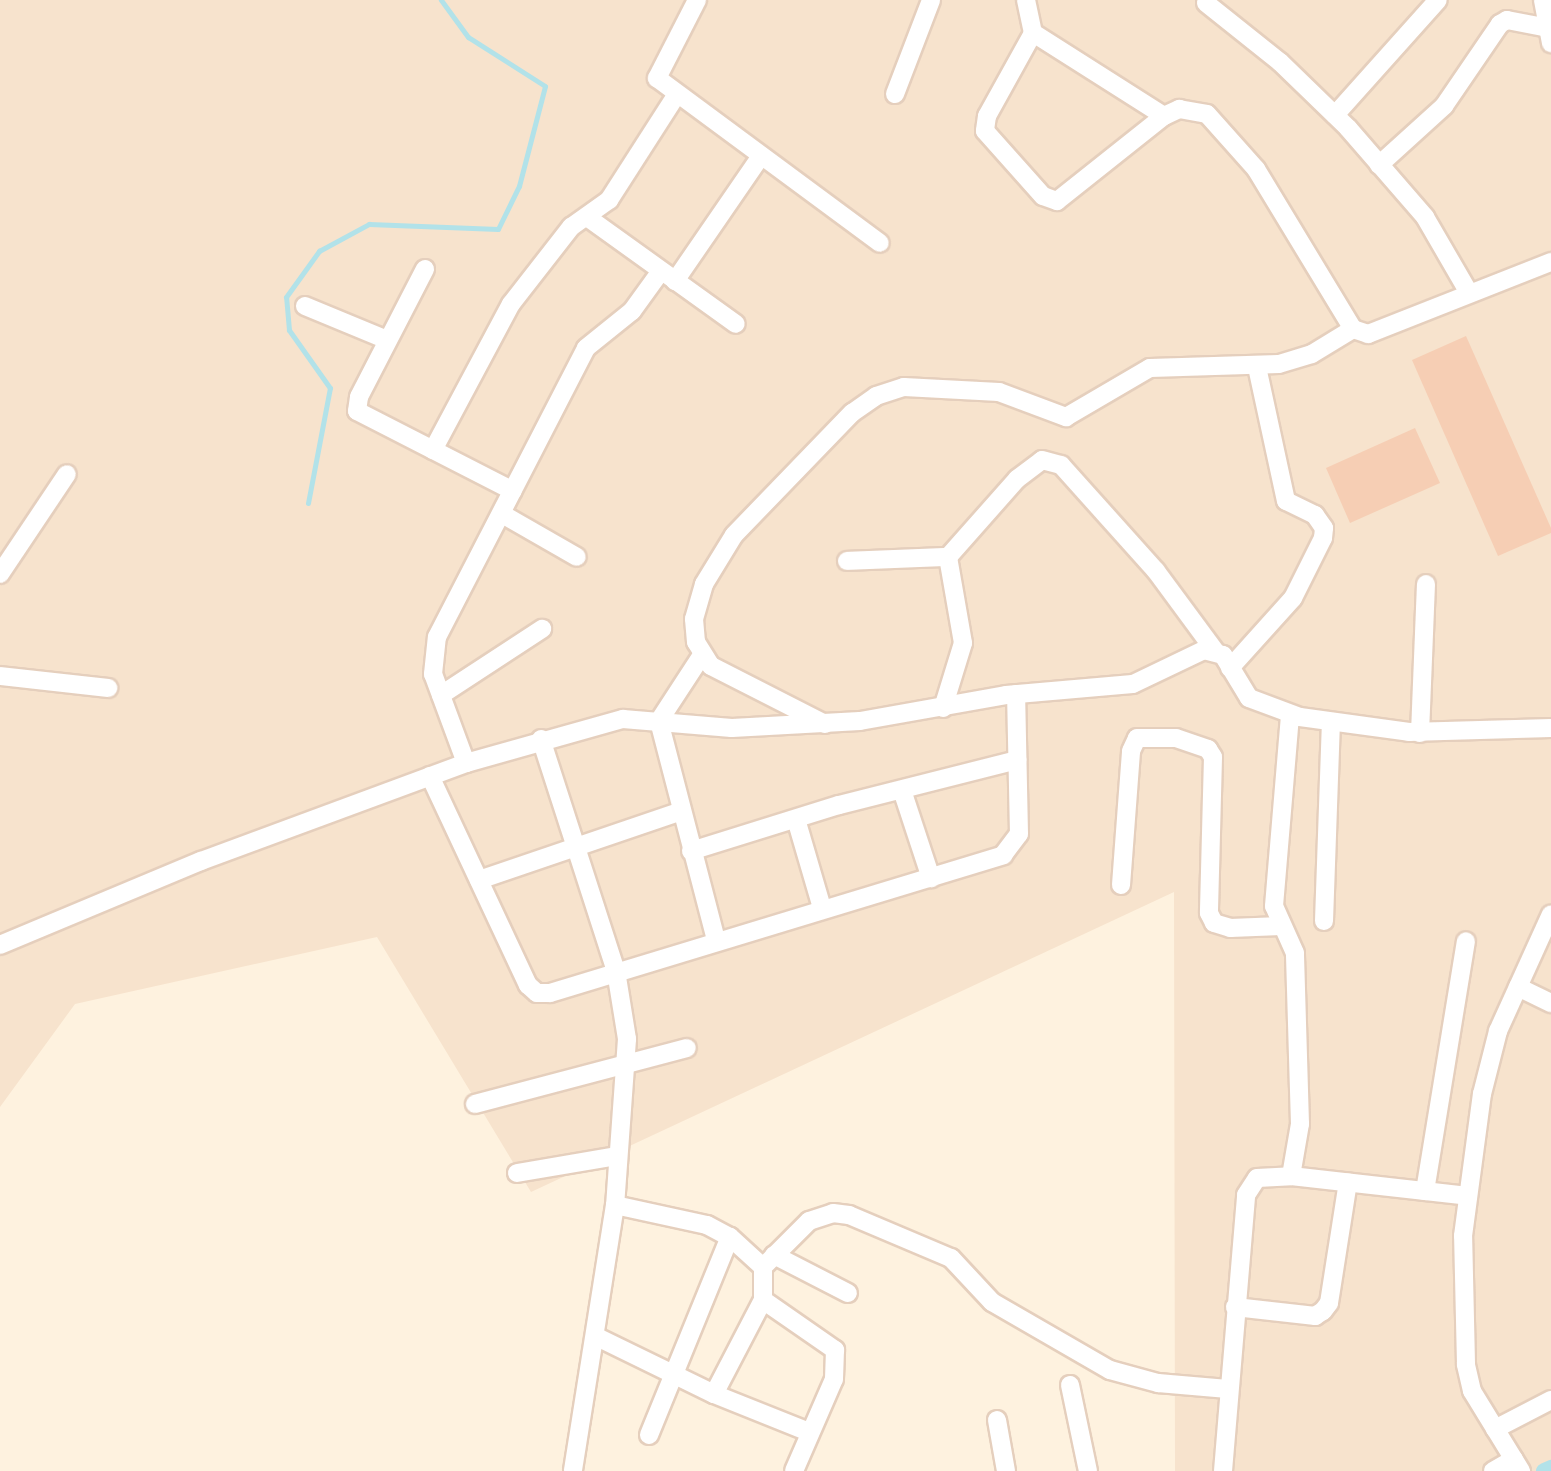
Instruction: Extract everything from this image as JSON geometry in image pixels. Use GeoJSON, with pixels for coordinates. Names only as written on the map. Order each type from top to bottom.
{"type":"FeatureCollection","features":[{"type":"Feature","properties":{"kind":"street"},"geometry":{"type":"LineString","coordinates":[[697,0],[656,74],[677,94],[880,243]]}},
{"type":"Feature","properties":{"kind":"street"},"geometry":{"type":"LineString","coordinates":[[895,94],[931,0]]}},
{"type":"Feature","properties":{"kind":"street"},"geometry":{"type":"LineString","coordinates":[[1026,0],[1033,33],[987,116],[985,131],[1043,196],[1057,201],[1164,116],[1192,109],[1207,114],[1256,169],[1353,329]]}},
{"type":"Feature","properties":{"kind":"street"},"geometry":{"type":"LineString","coordinates":[[1543,0],[1550,35]]}},
{"type":"Feature","properties":{"kind":"street"},"geometry":{"type":"LineString","coordinates":[[1206,3],[1335,115],[1425,217],[1469,293]]}},
{"type":"Feature","properties":{"kind":"street"},"geometry":{"type":"LineString","coordinates":[[1335,115],[1428,4]]}},
{"type":"Feature","properties":{"kind":"street"},"geometry":{"type":"LineString","coordinates":[[1379,165],[1444,106],[1500,24],[1507,20],[1550,35]]}},
{"type":"Feature","properties":{"kind":"street"},"geometry":{"type":"LineString","coordinates":[[1033,33],[1164,116]]}},
{"type":"Feature","properties":{"kind":"street"},"geometry":{"type":"LineString","coordinates":[[433,450],[511,304],[571,227],[609,200],[677,94]]}},
{"type":"Feature","properties":{"kind":"street"},"geometry":{"type":"LineString","coordinates":[[466,763],[433,674],[433,648],[591,341],[632,311],[668,276],[761,156]]}},
{"type":"Feature","properties":{"kind":"street"},"geometry":{"type":"LineString","coordinates":[[587,217],[736,324]]}},
{"type":"Feature","properties":{"kind":"street"},"geometry":{"type":"LineString","coordinates":[[826,724],[731,677],[702,655],[695,633],[696,606],[734,535],[852,413],[876,396],[904,387],[999,392],[1066,417],[1150,368],[1257,367],[1303,358],[1353,329],[1384,332],[1469,293],[1551,262]]}},
{"type":"Feature","properties":{"kind":"street"},"geometry":{"type":"LineString","coordinates":[[425,269],[387,340],[357,411],[513,491]]}},
{"type":"Feature","properties":{"kind":"street"},"geometry":{"type":"LineString","coordinates":[[305,306],[387,340]]}},
{"type":"Feature","properties":{"kind":"street"},"geometry":{"type":"LineString","coordinates":[[1230,668],[1293,598],[1323,538],[1324,528],[1315,515],[1286,501],[1257,367]]}},
{"type":"Feature","properties":{"kind":"street"},"geometry":{"type":"LineString","coordinates":[[847,561],[948,557],[1017,479],[1042,460],[1056,460],[1156,571],[1249,698],[1290,715],[1420,733],[1551,728]]}},
{"type":"Feature","properties":{"kind":"street"},"geometry":{"type":"LineString","coordinates":[[0,574],[67,474]]}},
{"type":"Feature","properties":{"kind":"street"},"geometry":{"type":"LineString","coordinates":[[502,514],[577,557]]}},
{"type":"Feature","properties":{"kind":"street"},"geometry":{"type":"LineString","coordinates":[[943,708],[963,643],[948,557]]}},
{"type":"Feature","properties":{"kind":"street"},"geometry":{"type":"LineString","coordinates":[[1420,733],[1426,584]]}},
{"type":"Feature","properties":{"kind":"street"},"geometry":{"type":"LineString","coordinates":[[441,695],[542,629]]}},
{"type":"Feature","properties":{"kind":"street"},"geometry":{"type":"LineString","coordinates":[[0,945],[430,776],[541,739],[623,719],[732,728],[826,724],[943,708],[1016,694],[1133,684],[1204,650],[1215,651]]}},
{"type":"Feature","properties":{"kind":"street"},"geometry":{"type":"LineString","coordinates":[[702,655],[659,721],[679,812],[716,940]]}},
{"type":"Feature","properties":{"kind":"street"},"geometry":{"type":"LineString","coordinates":[[0,676],[108,688]]}},
{"type":"Feature","properties":{"kind":"street"},"geometry":{"type":"LineString","coordinates":[[430,776],[537,993],[1003,855],[1017,842],[1016,694]]}},
{"type":"Feature","properties":{"kind":"street"},"geometry":{"type":"LineString","coordinates":[[1290,715],[1274,906],[1295,953],[1300,1124],[1291,1176]]}},
{"type":"Feature","properties":{"kind":"street"},"geometry":{"type":"LineString","coordinates":[[1324,921],[1331,722]]}},
{"type":"Feature","properties":{"kind":"street"},"geometry":{"type":"LineString","coordinates":[[1121,885],[1131,751],[1137,738],[1176,738],[1208,749],[1213,757],[1209,913],[1214,923],[1281,926]]}},
{"type":"Feature","properties":{"kind":"street"},"geometry":{"type":"LineString","coordinates":[[541,739],[616,971],[628,1061],[615,1205],[573,1471]]}},
{"type":"Feature","properties":{"kind":"street"},"geometry":{"type":"LineString","coordinates":[[691,851],[796,819],[1017,760]]}},
{"type":"Feature","properties":{"kind":"street"},"geometry":{"type":"LineString","coordinates":[[902,790],[931,878]]}},
{"type":"Feature","properties":{"kind":"street"},"geometry":{"type":"LineString","coordinates":[[479,880],[679,812]]}},
{"type":"Feature","properties":{"kind":"street"},"geometry":{"type":"LineString","coordinates":[[796,819],[822,908]]}},
{"type":"Feature","properties":{"kind":"street"},"geometry":{"type":"LineString","coordinates":[[1493,1471],[1518,1464],[1480,1409],[1466,1364],[1462,1290],[1468,1196],[1482,1094],[1498,1031],[1551,914]]}},
{"type":"Feature","properties":{"kind":"street"},"geometry":{"type":"LineString","coordinates":[[1425,1191],[1466,941]]}},
{"type":"Feature","properties":{"kind":"street"},"geometry":{"type":"LineString","coordinates":[[1518,987],[1551,1003]]}},
{"type":"Feature","properties":{"kind":"street"},"geometry":{"type":"LineString","coordinates":[[475,1104],[628,1061],[687,1048]]}},
{"type":"Feature","properties":{"kind":"street"},"geometry":{"type":"LineString","coordinates":[[517,1173],[618,1156]]}},
{"type":"Feature","properties":{"kind":"street"},"geometry":{"type":"LineString","coordinates":[[1223,1471],[1246,1195],[1257,1178],[1291,1176],[1468,1196]]}},
{"type":"Feature","properties":{"kind":"street"},"geometry":{"type":"LineString","coordinates":[[1235,1307],[1315,1316],[1323,1311],[1329,1303],[1348,1182]]}},
{"type":"Feature","properties":{"kind":"street"},"geometry":{"type":"LineString","coordinates":[[615,1205],[707,1225],[768,1261],[848,1293]]}},
{"type":"Feature","properties":{"kind":"street"},"geometry":{"type":"LineString","coordinates":[[714,1394],[763,1300],[768,1261],[809,1221],[833,1213],[849,1215],[951,1258],[992,1302],[1110,1370],[1158,1383],[1228,1389]]}},
{"type":"Feature","properties":{"kind":"street"},"geometry":{"type":"LineString","coordinates":[[649,1435],[671,1373],[730,1237]]}},
{"type":"Feature","properties":{"kind":"street"},"geometry":{"type":"LineString","coordinates":[[763,1300],[835,1350],[834,1379],[794,1471]]}},
{"type":"Feature","properties":{"kind":"street"},"geometry":{"type":"LineString","coordinates":[[595,1336],[714,1394],[809,1432]]}},
{"type":"Feature","properties":{"kind":"street"},"geometry":{"type":"LineString","coordinates":[[1070,1385],[1088,1471]]}},
{"type":"Feature","properties":{"kind":"street"},"geometry":{"type":"LineString","coordinates":[[1495,1429],[1551,1400]]}},
{"type":"Feature","properties":{"kind":"street"},"geometry":{"type":"LineString","coordinates":[[997,1420],[1006,1471]]}},
{"type":"Feature","properties":{"kind":"shaded area"},"geometry":{"type":"Polygon","coordinates":[[[0,0],[1551,0],[1551,1471],[1175,1471],[1174,892],[531,1192],[377,937],[75,1004],[0,1107],[0,0]]]}},
{"type":"Feature","properties":{"kind":"building"},"geometry":{"type":"Polygon","coordinates":[[[1466,336],[1551,528],[1551,533],[1498,556],[1412,360],[1466,336]]]}},
{"type":"Feature","properties":{"kind":"building"},"geometry":{"type":"Polygon","coordinates":[[[1415,428],[1440,483],[1350,523],[1326,468],[1415,428]]]}},
{"type":"Feature","properties":{"kind":"waterway"},"geometry":{"type":"LineString","coordinates":[[308,503],[330,388],[289,330],[286,297],[319,251],[369,224],[498,229],[519,186],[545,86],[468,37],[441,0]]}},
{"type":"Feature","properties":{"kind":"waterway"},"geometry":{"type":"LineString","coordinates":[[1544,1471],[1551,1468]]}}]}
